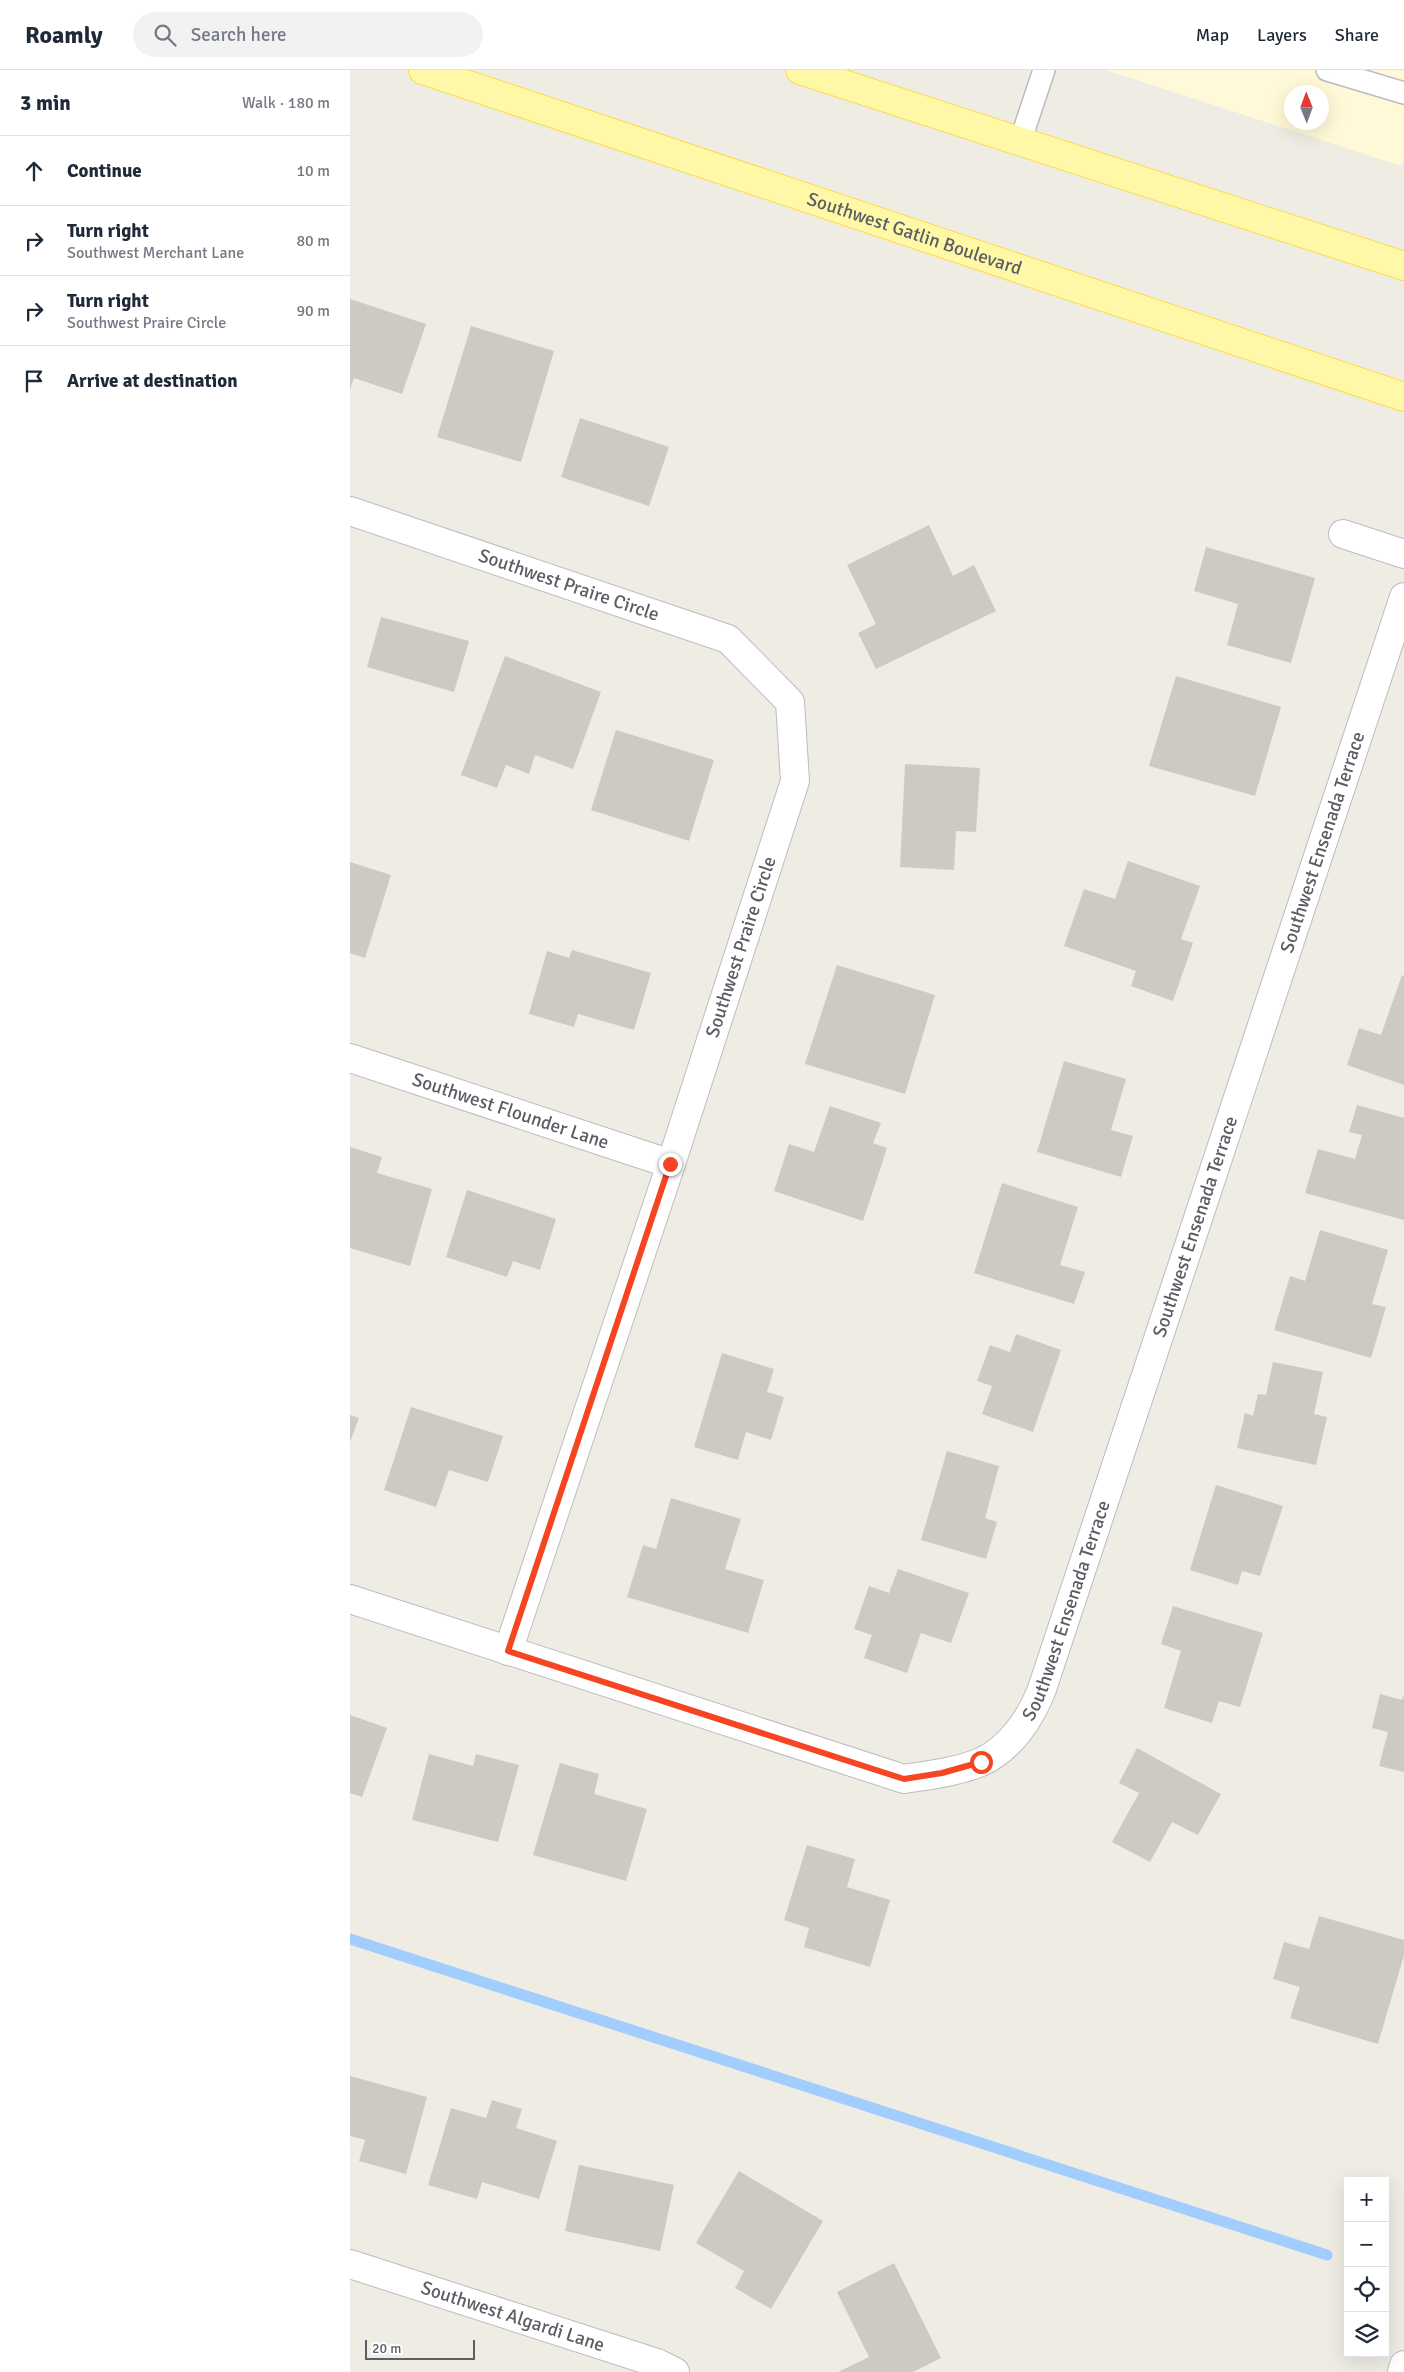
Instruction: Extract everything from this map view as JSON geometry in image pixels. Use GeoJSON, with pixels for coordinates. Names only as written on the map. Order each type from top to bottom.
{"type":"FeatureCollection","features":[{"type":"Feature","properties":{"kind":"main road","name":"Southwest Gatlin Boulevard"},"geometry":{"type":"LineString","coordinates":[[424,70],[1404,397]]}},
{"type":"Feature","properties":{"kind":"main road"},"geometry":{"type":"LineString","coordinates":[[800,70],[1404,266]]}},
{"type":"Feature","properties":{"kind":"street","name":"Southwest Praire Circle"},"geometry":{"type":"LineString","coordinates":[[350,511],[728,639],[790,702],[795,781],[508,1651]]}},
{"type":"Feature","properties":{"kind":"street"},"geometry":{"type":"LineString","coordinates":[[1343,534],[1404,554]]}},
{"type":"Feature","properties":{"kind":"street","name":"Southwest Ensenada Terrace"},"geometry":{"type":"LineString","coordinates":[[508,1651],[904,1779],[942,1773],[981,1762],[1008,1743],[1034,1710],[1404,598]]}},
{"type":"Feature","properties":{"kind":"street","name":"Southwest Flounder Lane"},"geometry":{"type":"LineString","coordinates":[[350,1058],[670,1164]]}},
{"type":"Feature","properties":{"kind":"street"},"geometry":{"type":"LineString","coordinates":[[350,1599],[508,1651]]}},
{"type":"Feature","properties":{"kind":"street","name":"Southwest Algardi Lane"},"geometry":{"type":"LineString","coordinates":[[350,2264],[657,2363],[675,2372]]}},
{"type":"Feature","properties":{"kind":"street"},"geometry":{"type":"LineString","coordinates":[[1402,2372],[1404,2365]]}},
{"type":"Feature","properties":{"kind":"lane"},"geometry":{"type":"LineString","coordinates":[[1020,142],[1044,70]]}},
{"type":"Feature","properties":{"kind":"lane"},"geometry":{"type":"LineString","coordinates":[[1327,70],[1404,94]]}},
{"type":"Feature","properties":{"kind":"shaded area"},"geometry":{"type":"Polygon","coordinates":[[[1106,70],[1404,70],[1404,158],[1401,166],[1290,130],[1329,130],[1329,85],[1284,85],[1284,128],[1106,70]]]}},
{"type":"Feature","properties":{"kind":"building"},"geometry":{"type":"Polygon","coordinates":[[[350,299],[426,324],[402,394],[354,378],[350,390],[350,299]]]}},
{"type":"Feature","properties":{"kind":"building"},"geometry":{"type":"Polygon","coordinates":[[[471,326],[554,351],[521,462],[437,437],[471,326]]]}},
{"type":"Feature","properties":{"kind":"building"},"geometry":{"type":"Polygon","coordinates":[[[580,418],[669,447],[649,506],[561,477],[580,418]]]}},
{"type":"Feature","properties":{"kind":"building"},"geometry":{"type":"Polygon","coordinates":[[[929,525],[953,576],[974,565],[996,611],[876,669],[858,633],[876,624],[847,565],[929,525]]]}},
{"type":"Feature","properties":{"kind":"building"},"geometry":{"type":"Polygon","coordinates":[[[1206,547],[1315,578],[1291,663],[1227,645],[1238,604],[1194,591],[1206,547]]]}},
{"type":"Feature","properties":{"kind":"building"},"geometry":{"type":"Polygon","coordinates":[[[381,617],[469,641],[454,692],[367,667],[381,617]]]}},
{"type":"Feature","properties":{"kind":"building"},"geometry":{"type":"Polygon","coordinates":[[[505,656],[601,692],[573,769],[535,755],[529,774],[506,765],[497,788],[461,775],[505,656]]]}},
{"type":"Feature","properties":{"kind":"building"},"geometry":{"type":"Polygon","coordinates":[[[1176,676],[1281,707],[1255,796],[1149,766],[1176,676]]]}},
{"type":"Feature","properties":{"kind":"building"},"geometry":{"type":"Polygon","coordinates":[[[616,730],[714,760],[689,841],[591,810],[616,730]]]}},
{"type":"Feature","properties":{"kind":"building"},"geometry":{"type":"Polygon","coordinates":[[[905,764],[980,768],[976,832],[956,831],[954,870],[900,867],[905,764]]]}},
{"type":"Feature","properties":{"kind":"building"},"geometry":{"type":"Polygon","coordinates":[[[1128,861],[1200,886],[1181,939],[1193,943],[1173,1001],[1131,986],[1136,971],[1064,946],[1084,889],[1115,899],[1128,861]]]}},
{"type":"Feature","properties":{"kind":"building"},"geometry":{"type":"Polygon","coordinates":[[[350,862],[391,875],[365,958],[350,953],[350,862]]]}},
{"type":"Feature","properties":{"kind":"building"},"geometry":{"type":"Polygon","coordinates":[[[572,950],[651,973],[634,1030],[578,1014],[574,1027],[529,1014],[547,951],[569,958],[572,950]]]}},
{"type":"Feature","properties":{"kind":"building"},"geometry":{"type":"Polygon","coordinates":[[[837,965],[935,995],[905,1094],[805,1064],[837,965]]]}},
{"type":"Feature","properties":{"kind":"building"},"geometry":{"type":"Polygon","coordinates":[[[1402,975],[1404,976],[1404,1085],[1347,1065],[1359,1028],[1381,1035],[1402,975]]]}},
{"type":"Feature","properties":{"kind":"building"},"geometry":{"type":"Polygon","coordinates":[[[1064,1061],[1126,1079],[1111,1130],[1133,1136],[1121,1177],[1037,1152],[1064,1061]]]}},
{"type":"Feature","properties":{"kind":"building"},"geometry":{"type":"Polygon","coordinates":[[[1357,1105],[1404,1118],[1404,1220],[1305,1193],[1318,1149],[1355,1159],[1362,1135],[1349,1132],[1357,1105]]]}},
{"type":"Feature","properties":{"kind":"building"},"geometry":{"type":"Polygon","coordinates":[[[830,1106],[881,1123],[873,1143],[887,1148],[863,1221],[774,1191],[789,1144],[814,1152],[830,1106]]]}},
{"type":"Feature","properties":{"kind":"building"},"geometry":{"type":"Polygon","coordinates":[[[350,1147],[382,1157],[377,1173],[432,1189],[410,1266],[350,1248],[350,1147]]]}},
{"type":"Feature","properties":{"kind":"building"},"geometry":{"type":"Polygon","coordinates":[[[1002,1183],[1078,1207],[1060,1265],[1085,1272],[1074,1304],[974,1273],[1002,1183]]]}},
{"type":"Feature","properties":{"kind":"building"},"geometry":{"type":"Polygon","coordinates":[[[467,1190],[556,1219],[540,1270],[513,1261],[507,1277],[446,1257],[467,1190]]]}},
{"type":"Feature","properties":{"kind":"building"},"geometry":{"type":"Polygon","coordinates":[[[1320,1230],[1388,1250],[1372,1304],[1386,1307],[1371,1358],[1274,1330],[1290,1276],[1305,1281],[1320,1230]]]}},
{"type":"Feature","properties":{"kind":"building"},"geometry":{"type":"Polygon","coordinates":[[[1016,1334],[1061,1350],[1033,1432],[982,1414],[992,1386],[977,1381],[990,1345],[1010,1352],[1016,1334]]]}},
{"type":"Feature","properties":{"kind":"building"},"geometry":{"type":"Polygon","coordinates":[[[722,1353],[774,1369],[767,1392],[784,1397],[771,1440],[746,1432],[738,1460],[694,1447],[722,1353]]]}},
{"type":"Feature","properties":{"kind":"building"},"geometry":{"type":"Polygon","coordinates":[[[1273,1362],[1323,1372],[1314,1414],[1327,1417],[1316,1465],[1237,1448],[1245,1413],[1253,1416],[1258,1394],[1266,1395],[1273,1362]]]}},
{"type":"Feature","properties":{"kind":"building"},"geometry":{"type":"Polygon","coordinates":[[[411,1407],[503,1436],[488,1482],[449,1470],[436,1507],[384,1490],[411,1407]]]}},
{"type":"Feature","properties":{"kind":"building"},"geometry":{"type":"Polygon","coordinates":[[[350,1415],[359,1418],[350,1442],[350,1415]]]}},
{"type":"Feature","properties":{"kind":"building"},"geometry":{"type":"Polygon","coordinates":[[[947,1451],[999,1466],[985,1518],[997,1522],[986,1559],[921,1540],[947,1451]]]}},
{"type":"Feature","properties":{"kind":"building"},"geometry":{"type":"Polygon","coordinates":[[[1216,1485],[1283,1506],[1260,1576],[1242,1571],[1238,1585],[1190,1570],[1216,1485]]]}},
{"type":"Feature","properties":{"kind":"building"},"geometry":{"type":"Polygon","coordinates":[[[671,1498],[741,1519],[725,1569],[764,1580],[748,1633],[627,1597],[643,1545],[656,1549],[671,1498]]]}},
{"type":"Feature","properties":{"kind":"building"},"geometry":{"type":"Polygon","coordinates":[[[898,1569],[969,1593],[951,1643],[921,1633],[907,1673],[864,1658],[872,1635],[854,1629],[869,1586],[889,1593],[898,1569]]]}},
{"type":"Feature","properties":{"kind":"building"},"geometry":{"type":"Polygon","coordinates":[[[1173,1606],[1263,1633],[1240,1707],[1219,1701],[1212,1723],[1164,1708],[1181,1651],[1161,1644],[1173,1606]]]}},
{"type":"Feature","properties":{"kind":"building"},"geometry":{"type":"Polygon","coordinates":[[[1380,1694],[1402,1700],[1404,1695],[1404,1772],[1379,1766],[1388,1732],[1372,1728],[1380,1694]]]}},
{"type":"Feature","properties":{"kind":"building"},"geometry":{"type":"Polygon","coordinates":[[[350,1715],[387,1728],[362,1797],[350,1793],[350,1715]]]}},
{"type":"Feature","properties":{"kind":"building"},"geometry":{"type":"Polygon","coordinates":[[[1137,1748],[1221,1794],[1198,1835],[1172,1822],[1150,1862],[1112,1842],[1139,1793],[1119,1783],[1137,1748]]]}},
{"type":"Feature","properties":{"kind":"building"},"geometry":{"type":"Polygon","coordinates":[[[429,1754],[473,1766],[476,1754],[519,1765],[498,1842],[412,1820],[429,1754]]]}},
{"type":"Feature","properties":{"kind":"building"},"geometry":{"type":"Polygon","coordinates":[[[560,1763],[599,1774],[594,1794],[647,1809],[626,1881],[533,1855],[560,1763]]]}},
{"type":"Feature","properties":{"kind":"building"},"geometry":{"type":"Polygon","coordinates":[[[807,1845],[855,1859],[847,1887],[890,1900],[870,1967],[804,1947],[809,1928],[784,1920],[807,1845]]]}},
{"type":"Feature","properties":{"kind":"building"},"geometry":{"type":"Polygon","coordinates":[[[1319,1916],[1404,1940],[1404,1955],[1378,2044],[1290,2018],[1300,1987],[1273,1979],[1284,1942],[1309,1949],[1319,1916]]]}},
{"type":"Feature","properties":{"kind":"building"},"geometry":{"type":"Polygon","coordinates":[[[350,2076],[427,2097],[406,2174],[359,2161],[365,2140],[350,2136],[350,2076]]]}},
{"type":"Feature","properties":{"kind":"building"},"geometry":{"type":"Polygon","coordinates":[[[492,2100],[522,2109],[516,2128],[557,2141],[539,2199],[482,2182],[477,2199],[428,2185],[451,2108],[486,2118],[492,2100]]]}},
{"type":"Feature","properties":{"kind":"building"},"geometry":{"type":"Polygon","coordinates":[[[579,2165],[674,2185],[660,2251],[565,2231],[579,2165]]]}},
{"type":"Feature","properties":{"kind":"building"},"geometry":{"type":"Polygon","coordinates":[[[739,2171],[823,2221],[771,2309],[735,2288],[744,2271],[696,2243],[739,2171]]]}},
{"type":"Feature","properties":{"kind":"building"},"geometry":{"type":"Polygon","coordinates":[[[894,2263],[941,2358],[913,2372],[838,2372],[869,2357],[837,2292],[894,2263]]]}},
{"type":"Feature","properties":{"kind":"waterway"},"geometry":{"type":"LineString","coordinates":[[350,1939],[1327,2255]]}},
{"type":"Feature","properties":{"kind":"route"},"geometry":{"type":"LineString","coordinates":[[670,1164],[508,1651],[904,1779],[942,1773],[981,1762]]}}]}
